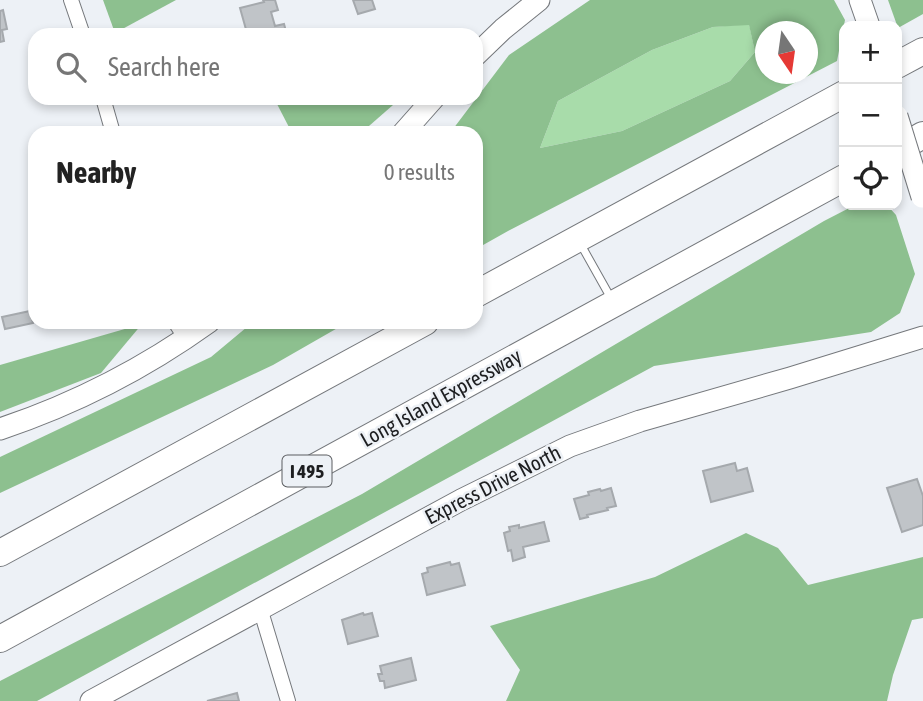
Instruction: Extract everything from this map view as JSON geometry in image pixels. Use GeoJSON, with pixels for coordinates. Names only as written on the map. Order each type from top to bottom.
{"type":"FeatureCollection","features":[{"type":"Feature","properties":{"kind":"highway"},"geometry":{"type":"LineString","coordinates":[[902,62],[923,51]]}},
{"type":"Feature","properties":{"kind":"highway"},"geometry":{"type":"LineString","coordinates":[[483,290],[839,97]]}},
{"type":"Feature","properties":{"kind":"highway"},"geometry":{"type":"LineString","coordinates":[[902,147],[923,135]]}},
{"type":"Feature","properties":{"kind":"highway","name":"Long Island Expressway"},"geometry":{"type":"LineString","coordinates":[[0,639],[839,181]]}},
{"type":"Feature","properties":{"kind":"highway"},"geometry":{"type":"LineString","coordinates":[[0,553],[412,329]]}},
{"type":"Feature","properties":{"kind":"highway"},"geometry":{"type":"LineString","coordinates":[[0,535],[110,493]]}},
{"type":"Feature","properties":{"kind":"main road"},"geometry":{"type":"LineString","coordinates":[[483,49],[539,0]]}},
{"type":"Feature","properties":{"kind":"main road"},"geometry":{"type":"LineString","coordinates":[[409,126],[428,105]]}},
{"type":"Feature","properties":{"kind":"main road"},"geometry":{"type":"LineString","coordinates":[[902,132],[923,198]]}},
{"type":"Feature","properties":{"kind":"main road"},"geometry":{"type":"LineString","coordinates":[[0,429],[72,402],[158,357],[181,330]]}},
{"type":"Feature","properties":{"kind":"main road","name":"Express Drive North"},"geometry":{"type":"LineString","coordinates":[[91,701],[494,482],[570,446],[652,417],[802,375],[923,337]]}},
{"type":"Feature","properties":{"kind":"street"},"geometry":{"type":"LineString","coordinates":[[71,0],[81,28]]}},
{"type":"Feature","properties":{"kind":"street"},"geometry":{"type":"LineString","coordinates":[[105,105],[111,126]]}},
{"type":"Feature","properties":{"kind":"street"},"geometry":{"type":"LineString","coordinates":[[260,608],[288,701]]}},
{"type":"Feature","properties":{"kind":"lane"},"geometry":{"type":"LineString","coordinates":[[578,239],[614,304]]}},
{"type":"Feature","properties":{"kind":"green space"},"geometry":{"type":"Polygon","coordinates":[[[103,0],[176,0],[124,28],[113,28],[103,0]]]}},
{"type":"Feature","properties":{"kind":"green space"},"geometry":{"type":"Polygon","coordinates":[[[590,0],[834,0],[845,20],[839,21],[837,61],[818,71],[818,21],[755,21],[755,52],[755,84],[792,84],[483,245],[483,126],[455,126],[471,105],[483,105],[483,89],[509,55],[590,0]],[[749,25],[713,27],[652,50],[558,101],[540,148],[622,131],[730,81],[755,52],[749,25]]]}},
{"type":"Feature","properties":{"kind":"green space"},"geometry":{"type":"Polygon","coordinates":[[[888,0],[923,0],[923,14],[902,26],[902,21],[896,21],[888,0]]]}},
{"type":"Feature","properties":{"kind":"green space"},"geometry":{"type":"Polygon","coordinates":[[[749,24],[755,52],[730,81],[622,131],[540,148],[558,101],[652,50],[713,27],[749,24]]]}},
{"type":"Feature","properties":{"kind":"green space"},"geometry":{"type":"Polygon","coordinates":[[[278,105],[393,105],[369,126],[288,126],[278,105]]]}},
{"type":"Feature","properties":{"kind":"green space"},"geometry":{"type":"Polygon","coordinates":[[[845,210],[892,210],[896,215],[915,274],[900,313],[871,332],[654,366],[37,701],[0,701],[0,681],[362,494],[845,210]]]}},
{"type":"Feature","properties":{"kind":"green space"},"geometry":{"type":"Polygon","coordinates":[[[125,329],[138,329],[101,373],[0,412],[0,365],[125,329]]]}},
{"type":"Feature","properties":{"kind":"green space"},"geometry":{"type":"Polygon","coordinates":[[[245,329],[336,329],[273,365],[0,493],[0,457],[211,357],[245,329]]]}},
{"type":"Feature","properties":{"kind":"green space"},"geometry":{"type":"Polygon","coordinates":[[[746,533],[778,548],[808,585],[923,557],[923,618],[912,620],[887,701],[506,701],[520,670],[490,626],[655,577],[746,533]]]}},
{"type":"Feature","properties":{"kind":"building"},"geometry":{"type":"Polygon","coordinates":[[[263,0],[275,0],[278,10],[271,12],[275,26],[284,24],[285,28],[246,28],[240,8],[264,2],[263,0]]]}},
{"type":"Feature","properties":{"kind":"building"},"geometry":{"type":"Polygon","coordinates":[[[353,0],[372,0],[375,9],[358,14],[353,0]]]}},
{"type":"Feature","properties":{"kind":"building"},"geometry":{"type":"Polygon","coordinates":[[[3,10],[7,29],[2,30],[4,41],[0,42],[0,11],[3,10]]]}},
{"type":"Feature","properties":{"kind":"building"},"geometry":{"type":"Polygon","coordinates":[[[28,311],[28,324],[5,329],[2,317],[28,311]]]}},
{"type":"Feature","properties":{"kind":"building"},"geometry":{"type":"Polygon","coordinates":[[[735,463],[737,471],[747,468],[753,491],[711,502],[703,471],[735,463]]]}},
{"type":"Feature","properties":{"kind":"building"},"geometry":{"type":"Polygon","coordinates":[[[917,479],[923,496],[923,525],[902,532],[887,488],[917,479]]]}},
{"type":"Feature","properties":{"kind":"building"},"geometry":{"type":"Polygon","coordinates":[[[611,488],[616,506],[580,519],[574,499],[589,495],[588,492],[611,488]]]}},
{"type":"Feature","properties":{"kind":"building"},"geometry":{"type":"Polygon","coordinates":[[[544,522],[549,541],[523,547],[525,557],[513,561],[504,533],[510,531],[509,527],[519,525],[519,528],[544,522]]]}},
{"type":"Feature","properties":{"kind":"building"},"geometry":{"type":"Polygon","coordinates":[[[450,562],[451,565],[459,563],[465,585],[427,595],[422,574],[428,572],[427,568],[450,562]]]}},
{"type":"Feature","properties":{"kind":"building"},"geometry":{"type":"Polygon","coordinates":[[[372,613],[378,636],[348,644],[342,620],[372,613]]]}},
{"type":"Feature","properties":{"kind":"building"},"geometry":{"type":"Polygon","coordinates":[[[411,658],[416,680],[385,688],[384,681],[380,681],[378,674],[382,674],[380,666],[411,658]]]}},
{"type":"Feature","properties":{"kind":"building"},"geometry":{"type":"Polygon","coordinates":[[[237,693],[239,701],[207,701],[237,693]]]}}]}
